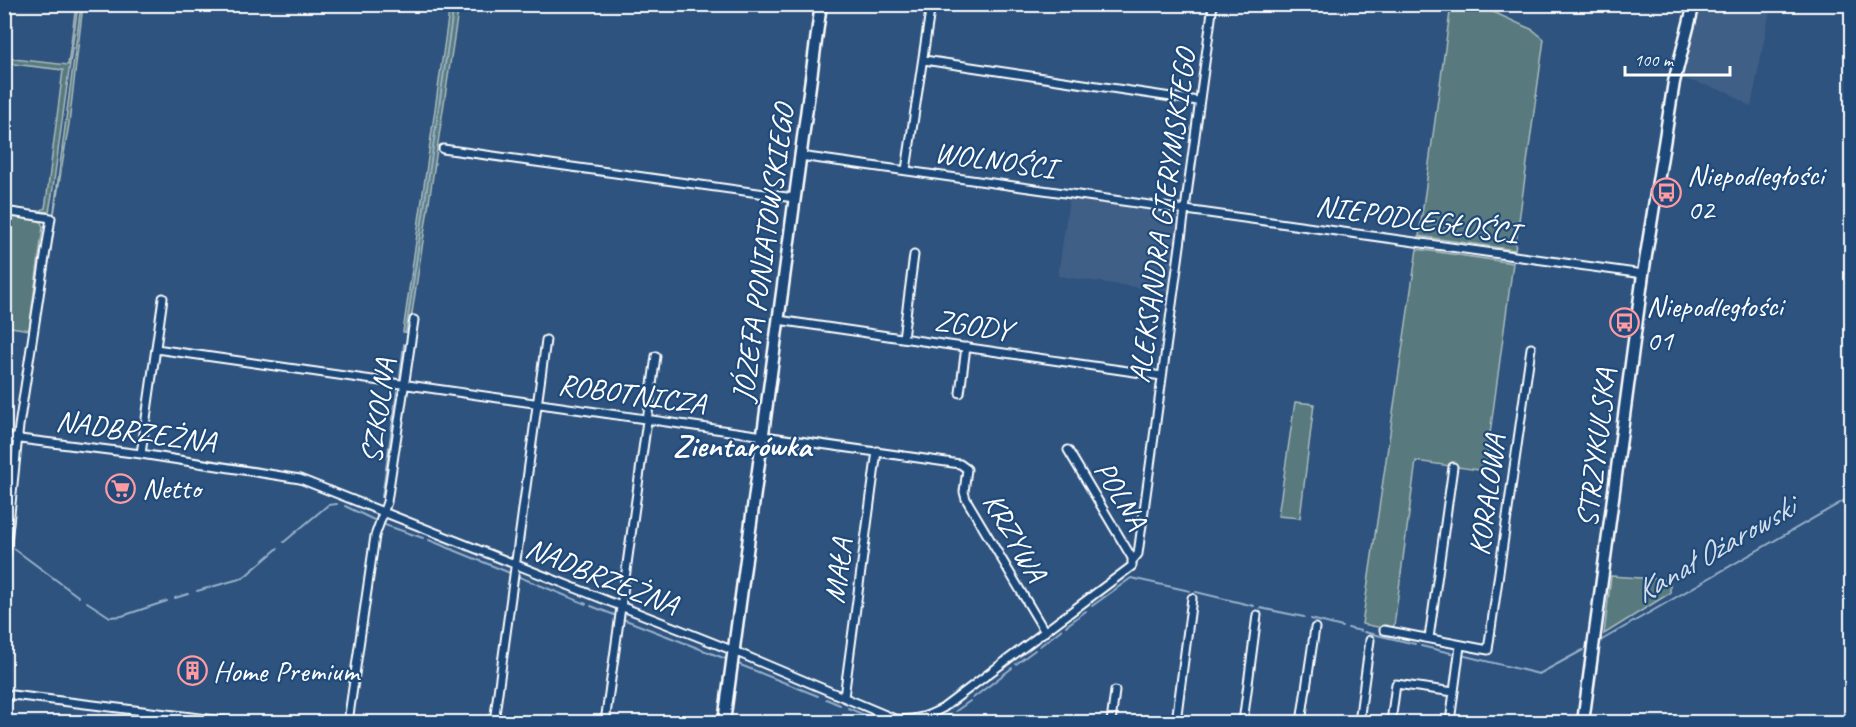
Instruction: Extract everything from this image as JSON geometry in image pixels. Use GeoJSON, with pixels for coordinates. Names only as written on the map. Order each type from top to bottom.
{"type":"FeatureCollection","features":[{"type":"Feature","properties":{"kind":"street","name":"JÓZEFA PONIATOWSKIEGO"},"geometry":{"type":"LineString","coordinates":[[724,723],[821,4]]}},
{"type":"Feature","properties":{"kind":"street"},"geometry":{"type":"LineString","coordinates":[[906,170],[931,4]]}},
{"type":"Feature","properties":{"kind":"street","name":"ALEKSANDRA GIERYMSKIEGO"},"geometry":{"type":"LineString","coordinates":[[1133,562],[1138,554],[1213,4]]}},
{"type":"Feature","properties":{"kind":"street","name":"STRZYKULSKA"},"geometry":{"type":"LineString","coordinates":[[1583,723],[1643,274],[1674,82],[1694,4]]}},
{"type":"Feature","properties":{"kind":"street"},"geometry":{"type":"LineString","coordinates":[[924,60],[1198,101]]}},
{"type":"Feature","properties":{"kind":"street"},"geometry":{"type":"LineString","coordinates":[[443,149],[795,198]]}},
{"type":"Feature","properties":{"kind":"street","name":"WOLNOŚCI"},"geometry":{"type":"LineString","coordinates":[[800,156],[1184,209]]}},
{"type":"Feature","properties":{"kind":"street","name":"NIEPODLEGŁOŚCI"},"geometry":{"type":"LineString","coordinates":[[1184,209],[1643,274]]}},
{"type":"Feature","properties":{"kind":"street"},"geometry":{"type":"LineString","coordinates":[[4,211],[51,218],[18,438],[4,572]]}},
{"type":"Feature","properties":{"kind":"street"},"geometry":{"type":"LineString","coordinates":[[903,338],[914,255]]}},
{"type":"Feature","properties":{"kind":"street"},"geometry":{"type":"LineString","coordinates":[[141,454],[162,298]]}},
{"type":"Feature","properties":{"kind":"street","name":"SZKOLNA"},"geometry":{"type":"LineString","coordinates":[[348,723],[375,536],[383,513],[414,320]]}},
{"type":"Feature","properties":{"kind":"street","name":"ZGODY"},"geometry":{"type":"LineString","coordinates":[[778,320],[1162,376]]}},
{"type":"Feature","properties":{"kind":"street"},"geometry":{"type":"LineString","coordinates":[[494,723],[546,340]]}},
{"type":"Feature","properties":{"kind":"street"},"geometry":{"type":"LineString","coordinates":[[960,393],[966,347]]}},
{"type":"Feature","properties":{"kind":"street","name":"KORALOWA"},"geometry":{"type":"LineString","coordinates":[[1460,645],[1488,650],[1531,348]]}},
{"type":"Feature","properties":{"kind":"street","name":"ROBOTNICZA"},"geometry":{"type":"LineString","coordinates":[[156,349],[763,434],[960,464]]}},
{"type":"Feature","properties":{"kind":"street"},"geometry":{"type":"LineString","coordinates":[[605,723],[656,356]]}},
{"type":"Feature","properties":{"kind":"street","name":"NADBRZEŻNA"},"geometry":{"type":"LineString","coordinates":[[4,437],[141,454],[300,479],[734,651],[895,718],[911,722],[943,708],[1045,632],[1133,562]]}},
{"type":"Feature","properties":{"kind":"street","name":"POLNA"},"geometry":{"type":"LineString","coordinates":[[1068,450],[1133,562]]}},
{"type":"Feature","properties":{"kind":"street","name":"MAŁA"},"geometry":{"type":"LineString","coordinates":[[844,697],[877,451]]}},
{"type":"Feature","properties":{"kind":"street","name":"KRZYWA"},"geometry":{"type":"LineString","coordinates":[[960,464],[967,469],[964,492],[966,499],[1045,632]]}},
{"type":"Feature","properties":{"kind":"street"},"geometry":{"type":"LineString","coordinates":[[1429,638],[1453,467]]}},
{"type":"Feature","properties":{"kind":"street"},"geometry":{"type":"LineString","coordinates":[[1176,723],[1192,598]]}},
{"type":"Feature","properties":{"kind":"street"},"geometry":{"type":"LineString","coordinates":[[1243,723],[1257,615]]}},
{"type":"Feature","properties":{"kind":"street"},"geometry":{"type":"LineString","coordinates":[[1301,723],[1315,628]]}},
{"type":"Feature","properties":{"kind":"street"},"geometry":{"type":"LineString","coordinates":[[1384,630],[1460,645],[1450,723]]}},
{"type":"Feature","properties":{"kind":"street"},"geometry":{"type":"LineString","coordinates":[[1359,723],[1370,640]]}},
{"type":"Feature","properties":{"kind":"street"},"geometry":{"type":"LineString","coordinates":[[1391,723],[1396,684],[1454,692]]}},
{"type":"Feature","properties":{"kind":"street"},"geometry":{"type":"LineString","coordinates":[[1111,723],[1115,691]]}},
{"type":"Feature","properties":{"kind":"street"},"geometry":{"type":"LineString","coordinates":[[4,694],[232,723]]}},
{"type":"Feature","properties":{"kind":"shaded area"},"geometry":{"type":"Polygon","coordinates":[[[1701,5],[1771,5],[1751,107],[1728,92],[1681,78],[1701,5]]]}},
{"type":"Feature","properties":{"kind":"shaded area"},"geometry":{"type":"Polygon","coordinates":[[[1069,199],[1182,214],[1171,292],[1058,276],[1069,199]]]}},
{"type":"Feature","properties":{"kind":"green space"},"geometry":{"type":"Polygon","coordinates":[[[76,5],[78,5],[52,195],[49,212],[40,211],[45,208],[63,70],[5,63],[5,58],[68,65],[76,5]]]}},
{"type":"Feature","properties":{"kind":"green space"},"geometry":{"type":"Polygon","coordinates":[[[81,5],[83,5],[69,124],[52,226],[81,5]]]}},
{"type":"Feature","properties":{"kind":"green space"},"geometry":{"type":"Polygon","coordinates":[[[450,5],[459,5],[409,333],[403,332],[450,5]]]}},
{"type":"Feature","properties":{"kind":"green space"},"geometry":{"type":"Polygon","coordinates":[[[1451,5],[1478,5],[1533,30],[1544,39],[1515,250],[1419,236],[1451,5]]]}},
{"type":"Feature","properties":{"kind":"green space"},"geometry":{"type":"Polygon","coordinates":[[[5,216],[40,220],[43,227],[29,330],[5,326],[5,216]]]}},
{"type":"Feature","properties":{"kind":"green space"},"geometry":{"type":"Polygon","coordinates":[[[1417,249],[1513,263],[1485,471],[1416,461],[1394,626],[1388,629],[1362,624],[1417,249]]]}},
{"type":"Feature","properties":{"kind":"green space"},"geometry":{"type":"Polygon","coordinates":[[[1295,402],[1314,404],[1300,518],[1278,516],[1295,402]]]}},
{"type":"Feature","properties":{"kind":"green space"},"geometry":{"type":"Polygon","coordinates":[[[1611,576],[1670,580],[1670,593],[1604,634],[1611,576]]]}},
{"type":"Feature","properties":{"kind":"waterway"},"geometry":{"type":"LineString","coordinates":[[406,331],[454,4]]}},
{"type":"Feature","properties":{"kind":"waterway"},"geometry":{"type":"LineString","coordinates":[[400,377],[404,344]]}},
{"type":"Feature","properties":{"kind":"waterway"},"geometry":{"type":"LineString","coordinates":[[382,497],[397,391]]}},
{"type":"Feature","properties":{"kind":"waterway","name":"Kanał Ożarowski"},"geometry":{"type":"LineString","coordinates":[[1600,641],[1852,496]]}},
{"type":"Feature","properties":{"kind":"waterway","name":"Kanał Ożarowski"},"geometry":{"type":"LineString","coordinates":[[284,542],[328,505],[337,504]]}},
{"type":"Feature","properties":{"kind":"waterway","name":"Kanał Ożarowski"},"geometry":{"type":"LineString","coordinates":[[345,506],[374,520]]}},
{"type":"Feature","properties":{"kind":"waterway","name":"Kanał Ożarowski"},"geometry":{"type":"LineString","coordinates":[[385,525],[423,538]]}},
{"type":"Feature","properties":{"kind":"waterway","name":"Kanał Ożarowski"},"geometry":{"type":"LineString","coordinates":[[429,540],[510,573]]}},
{"type":"Feature","properties":{"kind":"waterway","name":"Kanał Ożarowski"},"geometry":{"type":"LineString","coordinates":[[9,545],[79,597]]}},
{"type":"Feature","properties":{"kind":"waterway","name":"Kanał Ożarowski"},"geometry":{"type":"LineString","coordinates":[[197,591],[243,578],[278,548]]}},
{"type":"Feature","properties":{"kind":"waterway","name":"Kanał Ożarowski"},"geometry":{"type":"LineString","coordinates":[[517,576],[586,604]]}},
{"type":"Feature","properties":{"kind":"waterway","name":"Kanał Ożarowski"},"geometry":{"type":"LineString","coordinates":[[1092,606],[1131,578],[1190,591]]}},
{"type":"Feature","properties":{"kind":"waterway","name":"Kanał Ożarowski"},"geometry":{"type":"LineString","coordinates":[[1196,592],[1254,606]]}},
{"type":"Feature","properties":{"kind":"waterway","name":"Kanał Ożarowski"},"geometry":{"type":"LineString","coordinates":[[175,598],[188,594]]}},
{"type":"Feature","properties":{"kind":"waterway","name":"Kanał Ożarowski"},"geometry":{"type":"LineString","coordinates":[[87,602],[110,617],[122,616],[167,601]]}},
{"type":"Feature","properties":{"kind":"waterway","name":"Kanał Ożarowski"},"geometry":{"type":"LineString","coordinates":[[591,606],[617,616]]}},
{"type":"Feature","properties":{"kind":"waterway","name":"Kanał Ożarowski"},"geometry":{"type":"LineString","coordinates":[[1260,608],[1304,617]]}},
{"type":"Feature","properties":{"kind":"waterway","name":"Kanał Ożarowski"},"geometry":{"type":"LineString","coordinates":[[1066,626],[1086,611]]}},
{"type":"Feature","properties":{"kind":"waterway","name":"Kanał Ożarowski"},"geometry":{"type":"LineString","coordinates":[[623,619],[726,659]]}},
{"type":"Feature","properties":{"kind":"waterway","name":"Kanał Ożarowski"},"geometry":{"type":"LineString","coordinates":[[1311,619],[1342,627]]}},
{"type":"Feature","properties":{"kind":"waterway","name":"Kanał Ożarowski"},"geometry":{"type":"LineString","coordinates":[[1348,628],[1361,631]]}},
{"type":"Feature","properties":{"kind":"waterway","name":"Kanał Ożarowski"},"geometry":{"type":"LineString","coordinates":[[1040,646],[1062,629]]}},
{"type":"Feature","properties":{"kind":"waterway","name":"Kanał Ożarowski"},"geometry":{"type":"LineString","coordinates":[[1364,632],[1415,644]]}},
{"type":"Feature","properties":{"kind":"waterway","name":"Kanał Ożarowski"},"geometry":{"type":"LineString","coordinates":[[1421,646],[1455,654]]}},
{"type":"Feature","properties":{"kind":"waterway","name":"Kanał Ożarowski"},"geometry":{"type":"LineString","coordinates":[[1016,664],[1035,650]]}},
{"type":"Feature","properties":{"kind":"waterway","name":"Kanał Ożarowski"},"geometry":{"type":"LineString","coordinates":[[1465,656],[1539,674],[1583,650]]}},
{"type":"Feature","properties":{"kind":"waterway","name":"Kanał Ożarowski"},"geometry":{"type":"LineString","coordinates":[[738,664],[818,696]]}},
{"type":"Feature","properties":{"kind":"waterway","name":"Kanał Ożarowski"},"geometry":{"type":"LineString","coordinates":[[973,698],[1012,668]]}},
{"type":"Feature","properties":{"kind":"waterway","name":"Kanał Ożarowski"},"geometry":{"type":"LineString","coordinates":[[826,699],[840,705]]}},
{"type":"Feature","properties":{"kind":"waterway","name":"Kanał Ożarowski"},"geometry":{"type":"LineString","coordinates":[[956,711],[970,701]]}},
{"type":"Feature","properties":{"kind":"waterway","name":"Kanał Ożarowski"},"geometry":{"type":"LineString","coordinates":[[848,708],[869,717]]}},
{"type":"Feature","properties":{"kind":"waterway","name":"Kanał Ożarowski"},"geometry":{"type":"LineString","coordinates":[[937,722],[952,714]]}},
{"type":"Feature","properties":{"kind":"waterway","name":"Kanał Ożarowski"},"geometry":{"type":"LineString","coordinates":[[873,718],[877,720]]}},
{"type":"Feature","properties":{"kind":"place","name":"Niepodległości 02"},"geometry":{"type":"Point","coordinates":[1666,192]}},
{"type":"Feature","properties":{"kind":"place","name":"Niepodległości 01"},"geometry":{"type":"Point","coordinates":[1625,323]}},
{"type":"Feature","properties":{"kind":"place","name":"Netto"},"geometry":{"type":"Point","coordinates":[121,488]}},
{"type":"Feature","properties":{"kind":"place","name":"Home Premium"},"geometry":{"type":"Point","coordinates":[192,671]}},
{"type":"Feature","properties":{"kind":"district","name":"Zientarówka"},"geometry":{"type":"Point","coordinates":[742,445]}}]}
